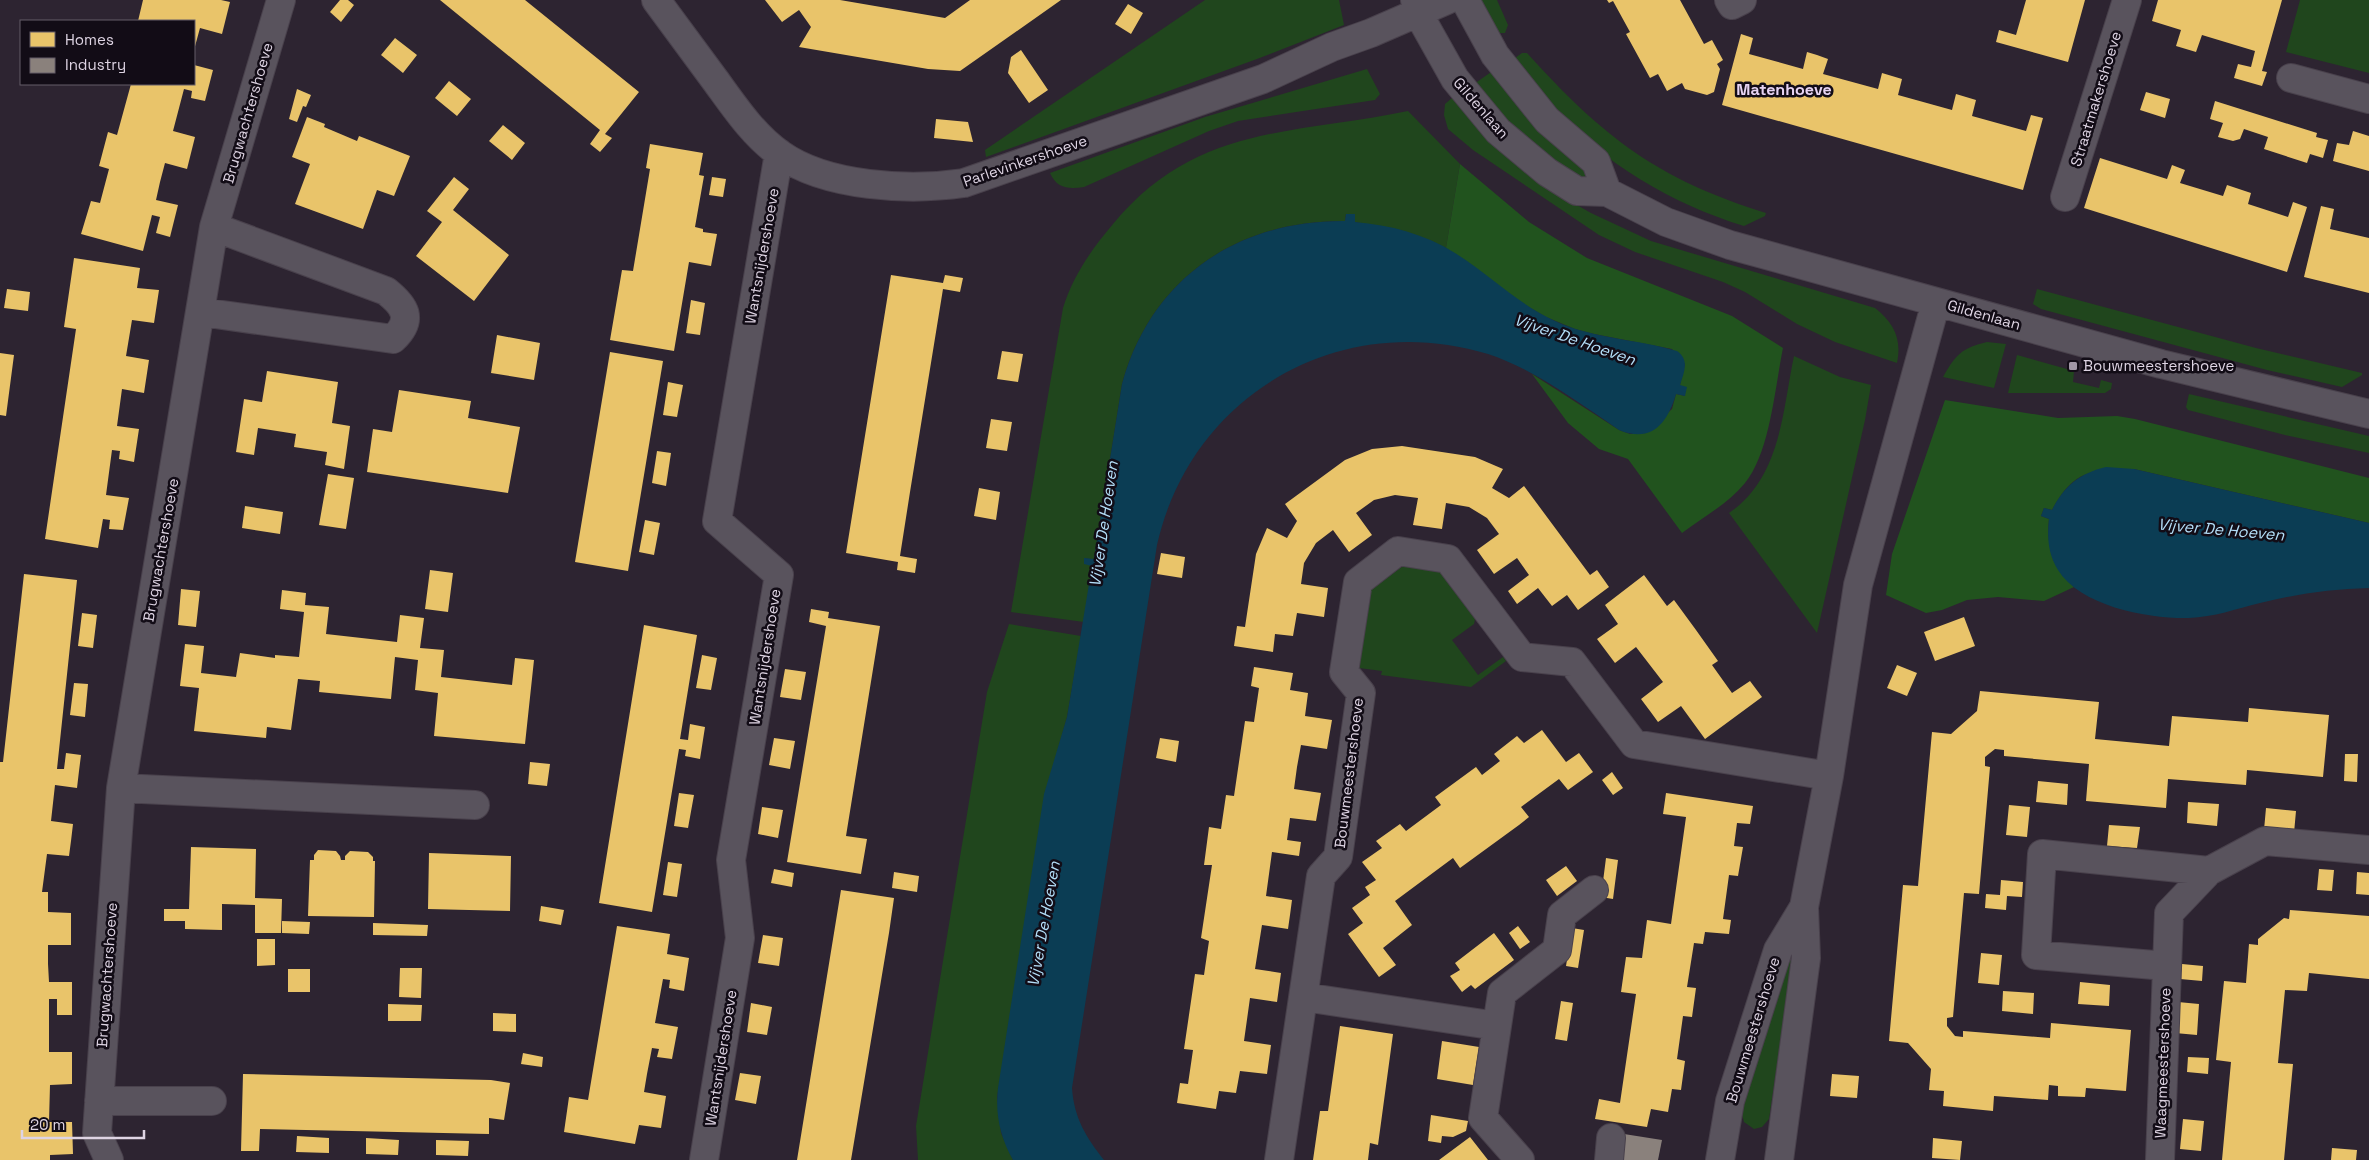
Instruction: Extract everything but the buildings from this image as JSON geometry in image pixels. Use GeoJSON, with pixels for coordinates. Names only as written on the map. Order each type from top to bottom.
{"type":"FeatureCollection","features":[{"type":"Feature","properties":{"kind":"street","name":"Brugwachtershoeve"},"geometry":{"type":"LineString","coordinates":[[109,1160],[97,1133],[98,1101],[121,788],[214,227],[281,0]]}},
{"type":"Feature","properties":{"kind":"street","name":"Parlevinkershoeve"},"geometry":{"type":"LineString","coordinates":[[656,0],[746,122],[779,153],[802,167],[829,176],[899,188],[932,188],[964,183],[1263,79],[1417,6],[1447,0]]}},
{"type":"Feature","properties":{"kind":"street"},"geometry":{"type":"LineString","coordinates":[[1465,0],[1495,55],[1547,120],[1596,162],[1607,192]]}},
{"type":"Feature","properties":{"kind":"street"},"geometry":{"type":"LineString","coordinates":[[1729,0],[1732,6],[1742,0]]}},
{"type":"Feature","properties":{"kind":"street","name":"Straatmakershoeve"},"geometry":{"type":"LineString","coordinates":[[2065,197],[2126,0]]}},
{"type":"Feature","properties":{"kind":"street","name":"Gildenlaan"},"geometry":{"type":"LineString","coordinates":[[1417,6],[1455,79],[1498,131],[1547,172],[1577,191],[1607,192],[1666,222],[1730,246],[2170,366],[2369,414]]}},
{"type":"Feature","properties":{"kind":"street"},"geometry":{"type":"LineString","coordinates":[[2291,78],[2369,99]]}},
{"type":"Feature","properties":{"kind":"street","name":"Wantsnijdershoeve"},"geometry":{"type":"LineString","coordinates":[[704,1160],[740,938],[731,860],[779,574],[717,521],[779,153]]}},
{"type":"Feature","properties":{"kind":"street"},"geometry":{"type":"LineString","coordinates":[[201,312],[393,339],[400,332],[404,323],[405,313],[401,303],[386,291],[214,227]]}},
{"type":"Feature","properties":{"kind":"street","name":"Bouwmeestershoeve"},"geometry":{"type":"LineString","coordinates":[[1779,1160],[1806,958],[1804,907],[1829,776],[1858,586],[1936,302]]}},
{"type":"Feature","properties":{"kind":"street","name":"Bouwmeestershoeve"},"geometry":{"type":"LineString","coordinates":[[1280,1160],[1320,876],[1338,858],[1361,693],[1344,672],[1358,582],[1398,551],[1448,559],[1522,657],[1572,662],[1634,744],[1829,776]]}},
{"type":"Feature","properties":{"kind":"street"},"geometry":{"type":"LineString","coordinates":[[121,788],[475,806]]}},
{"type":"Feature","properties":{"kind":"street","name":"Waagmeestershoeve"},"geometry":{"type":"LineString","coordinates":[[2160,1160],[2169,913],[2209,871],[2265,841],[2369,850]]}},
{"type":"Feature","properties":{"kind":"street","name":"Waagmeestershoeve"},"geometry":{"type":"LineString","coordinates":[[2166,966],[2036,955],[2042,854],[2209,871]]}},
{"type":"Feature","properties":{"kind":"street"},"geometry":{"type":"LineString","coordinates":[[1520,1160],[1483,1118],[1502,993],[1557,950],[1562,915],[1594,890]]}},
{"type":"Feature","properties":{"kind":"street","name":"Bouwmeestershoeve"},"geometry":{"type":"LineString","coordinates":[[1720,1160],[1730,1101],[1778,950],[1804,907]]}},
{"type":"Feature","properties":{"kind":"street"},"geometry":{"type":"LineString","coordinates":[[1304,997],[1497,1026]]}},
{"type":"Feature","properties":{"kind":"street"},"geometry":{"type":"LineString","coordinates":[[98,1101],[212,1100]]}},
{"type":"Feature","properties":{"kind":"green space"},"geometry":{"type":"Polygon","coordinates":[[[1205,0],[1339,0],[1344,25],[1257,59],[986,157],[985,150],[1205,0]]]}},
{"type":"Feature","properties":{"kind":"green space"},"geometry":{"type":"Polygon","coordinates":[[[1481,0],[1497,0],[1508,25],[1505,33],[1498,33],[1481,0]]]}},
{"type":"Feature","properties":{"kind":"green space"},"geometry":{"type":"Polygon","coordinates":[[[2300,0],[2369,0],[2369,73],[2286,52],[2300,0]]]}},
{"type":"Feature","properties":{"kind":"green space"},"geometry":{"type":"Polygon","coordinates":[[[1522,53],[1527,53],[1581,109],[1634,152],[1663,170],[1693,185],[1766,213],[1765,216],[1744,226],[1717,217],[1665,193],[1616,163],[1593,146],[1552,107],[1515,58],[1522,53]]]}},
{"type":"Feature","properties":{"kind":"green space"},"geometry":{"type":"Polygon","coordinates":[[[1367,69],[1380,94],[1375,100],[1238,121],[1209,131],[1084,187],[1064,187],[1056,182],[1050,173],[1205,117],[1367,69]]]}},
{"type":"Feature","properties":{"kind":"green space"},"geometry":{"type":"Polygon","coordinates":[[[1494,70],[1597,177],[1595,186],[1559,168],[1504,120],[1474,84],[1494,70]]]}},
{"type":"Feature","properties":{"kind":"green space"},"geometry":{"type":"Polygon","coordinates":[[[1452,98],[1511,160],[1552,191],[1591,213],[1651,241],[1875,308],[1892,326],[1895,332],[1898,346],[1897,363],[1835,342],[1797,324],[1745,292],[1723,282],[1635,252],[1599,235],[1473,150],[1448,129],[1444,115],[1445,104],[1452,98]]]}},
{"type":"Feature","properties":{"kind":"green space"},"geometry":{"type":"Polygon","coordinates":[[[1408,111],[1460,164],[1446,248],[1403,231],[1355,222],[1354,214],[1346,214],[1345,221],[1306,223],[1269,231],[1235,244],[1204,262],[1177,286],[1154,314],[1136,347],[1122,384],[1094,560],[1085,558],[1092,566],[1084,622],[1011,612],[1063,308],[1077,274],[1105,234],[1145,191],[1178,168],[1212,151],[1248,139],[1286,131],[1408,111]]]}},
{"type":"Feature","properties":{"kind":"green space"},"geometry":{"type":"Polygon","coordinates":[[[1460,164],[1529,222],[1587,258],[1732,316],[1783,348],[1766,437],[1753,470],[1738,491],[1682,533],[1628,459],[1599,449],[1568,423],[1532,374],[1619,430],[1630,434],[1646,433],[1672,409],[1676,394],[1685,396],[1680,385],[1685,364],[1672,349],[1594,334],[1575,329],[1546,317],[1515,299],[1446,248],[1460,164]]]}},
{"type":"Feature","properties":{"kind":"green space"},"geometry":{"type":"Polygon","coordinates":[[[2037,289],[2256,348],[2362,373],[2362,375],[2342,387],[2267,370],[2041,309],[2033,304],[2037,289]]]}},
{"type":"Feature","properties":{"kind":"green space"},"geometry":{"type":"Polygon","coordinates":[[[1987,342],[2006,344],[1994,388],[1943,377],[1960,353],[1987,342]]]}},
{"type":"Feature","properties":{"kind":"green space"},"geometry":{"type":"Polygon","coordinates":[[[2017,355],[2074,371],[2073,382],[2099,388],[2101,380],[2112,383],[2111,389],[2105,393],[2008,393],[2017,355]]]}},
{"type":"Feature","properties":{"kind":"green space"},"geometry":{"type":"Polygon","coordinates":[[[1794,356],[1840,377],[1871,385],[1865,420],[1817,633],[1729,513],[1746,498],[1759,481],[1769,463],[1782,421],[1794,356]]]}},
{"type":"Feature","properties":{"kind":"green space"},"geometry":{"type":"Polygon","coordinates":[[[2189,394],[2369,436],[2369,453],[2285,435],[2188,410],[2186,407],[2189,394]]]}},
{"type":"Feature","properties":{"kind":"green space"},"geometry":{"type":"Polygon","coordinates":[[[1945,400],[2058,418],[2117,416],[2135,419],[2369,478],[2369,523],[2134,469],[2095,472],[2086,474],[2068,486],[2052,510],[2044,508],[2041,516],[2049,519],[2048,529],[2052,556],[2061,572],[2074,587],[2044,601],[1998,597],[1967,600],[1942,610],[1926,613],[1886,595],[1892,554],[1945,400]]]}},
{"type":"Feature","properties":{"kind":"green space"},"geometry":{"type":"Polygon","coordinates":[[[1403,566],[1440,572],[1475,619],[1474,624],[1452,640],[1478,675],[1503,657],[1506,661],[1471,687],[1381,675],[1382,671],[1359,668],[1371,590],[1403,566]]]}},
{"type":"Feature","properties":{"kind":"green space"},"geometry":{"type":"Polygon","coordinates":[[[1009,624],[1081,636],[1067,717],[1057,753],[997,1097],[1001,1133],[1013,1160],[918,1160],[916,1126],[987,692],[1009,624]]]}},
{"type":"Feature","properties":{"kind":"green space"},"geometry":{"type":"Polygon","coordinates":[[[1796,936],[1769,1119],[1762,1127],[1754,1129],[1744,1122],[1741,1111],[1796,936]]]}},
{"type":"Feature","properties":{"kind":"water","name":"Vijver De Hoeven"},"geometry":{"type":"Polygon","coordinates":[[[1346,214],[1355,214],[1355,222],[1381,225],[1407,232],[1444,246],[1516,298],[1555,321],[1585,332],[1677,351],[1684,358],[1685,362],[1680,385],[1687,387],[1685,396],[1676,394],[1668,413],[1657,428],[1641,434],[1631,434],[1619,430],[1539,377],[1505,360],[1488,354],[1433,343],[1379,344],[1327,355],[1280,376],[1238,406],[1202,445],[1175,492],[1157,545],[1072,1088],[1075,1109],[1082,1127],[1104,1160],[1013,1160],[999,1125],[997,1107],[998,1088],[1044,794],[1067,717],[1092,566],[1084,564],[1084,558],[1094,559],[1122,384],[1136,347],[1154,314],[1177,286],[1204,262],[1235,244],[1269,231],[1306,223],[1345,221],[1346,214]]]}},
{"type":"Feature","properties":{"kind":"water","name":"Vijver De Hoeven"},"geometry":{"type":"Polygon","coordinates":[[[2106,467],[2134,469],[2369,523],[2369,588],[2301,595],[2216,614],[2189,618],[2173,618],[2136,613],[2099,602],[2069,583],[2058,570],[2052,558],[2049,545],[2049,519],[2041,516],[2044,508],[2052,510],[2062,494],[2074,482],[2088,473],[2106,467]]]}},
{"type":"Feature","properties":{"kind":"place","name":"Bouwmeestershoeve"},"geometry":{"type":"Point","coordinates":[2073,366]}},
{"type":"Feature","properties":{"kind":"district","name":"Matenhoeve"},"geometry":{"type":"Point","coordinates":[1784,89]}}]}
